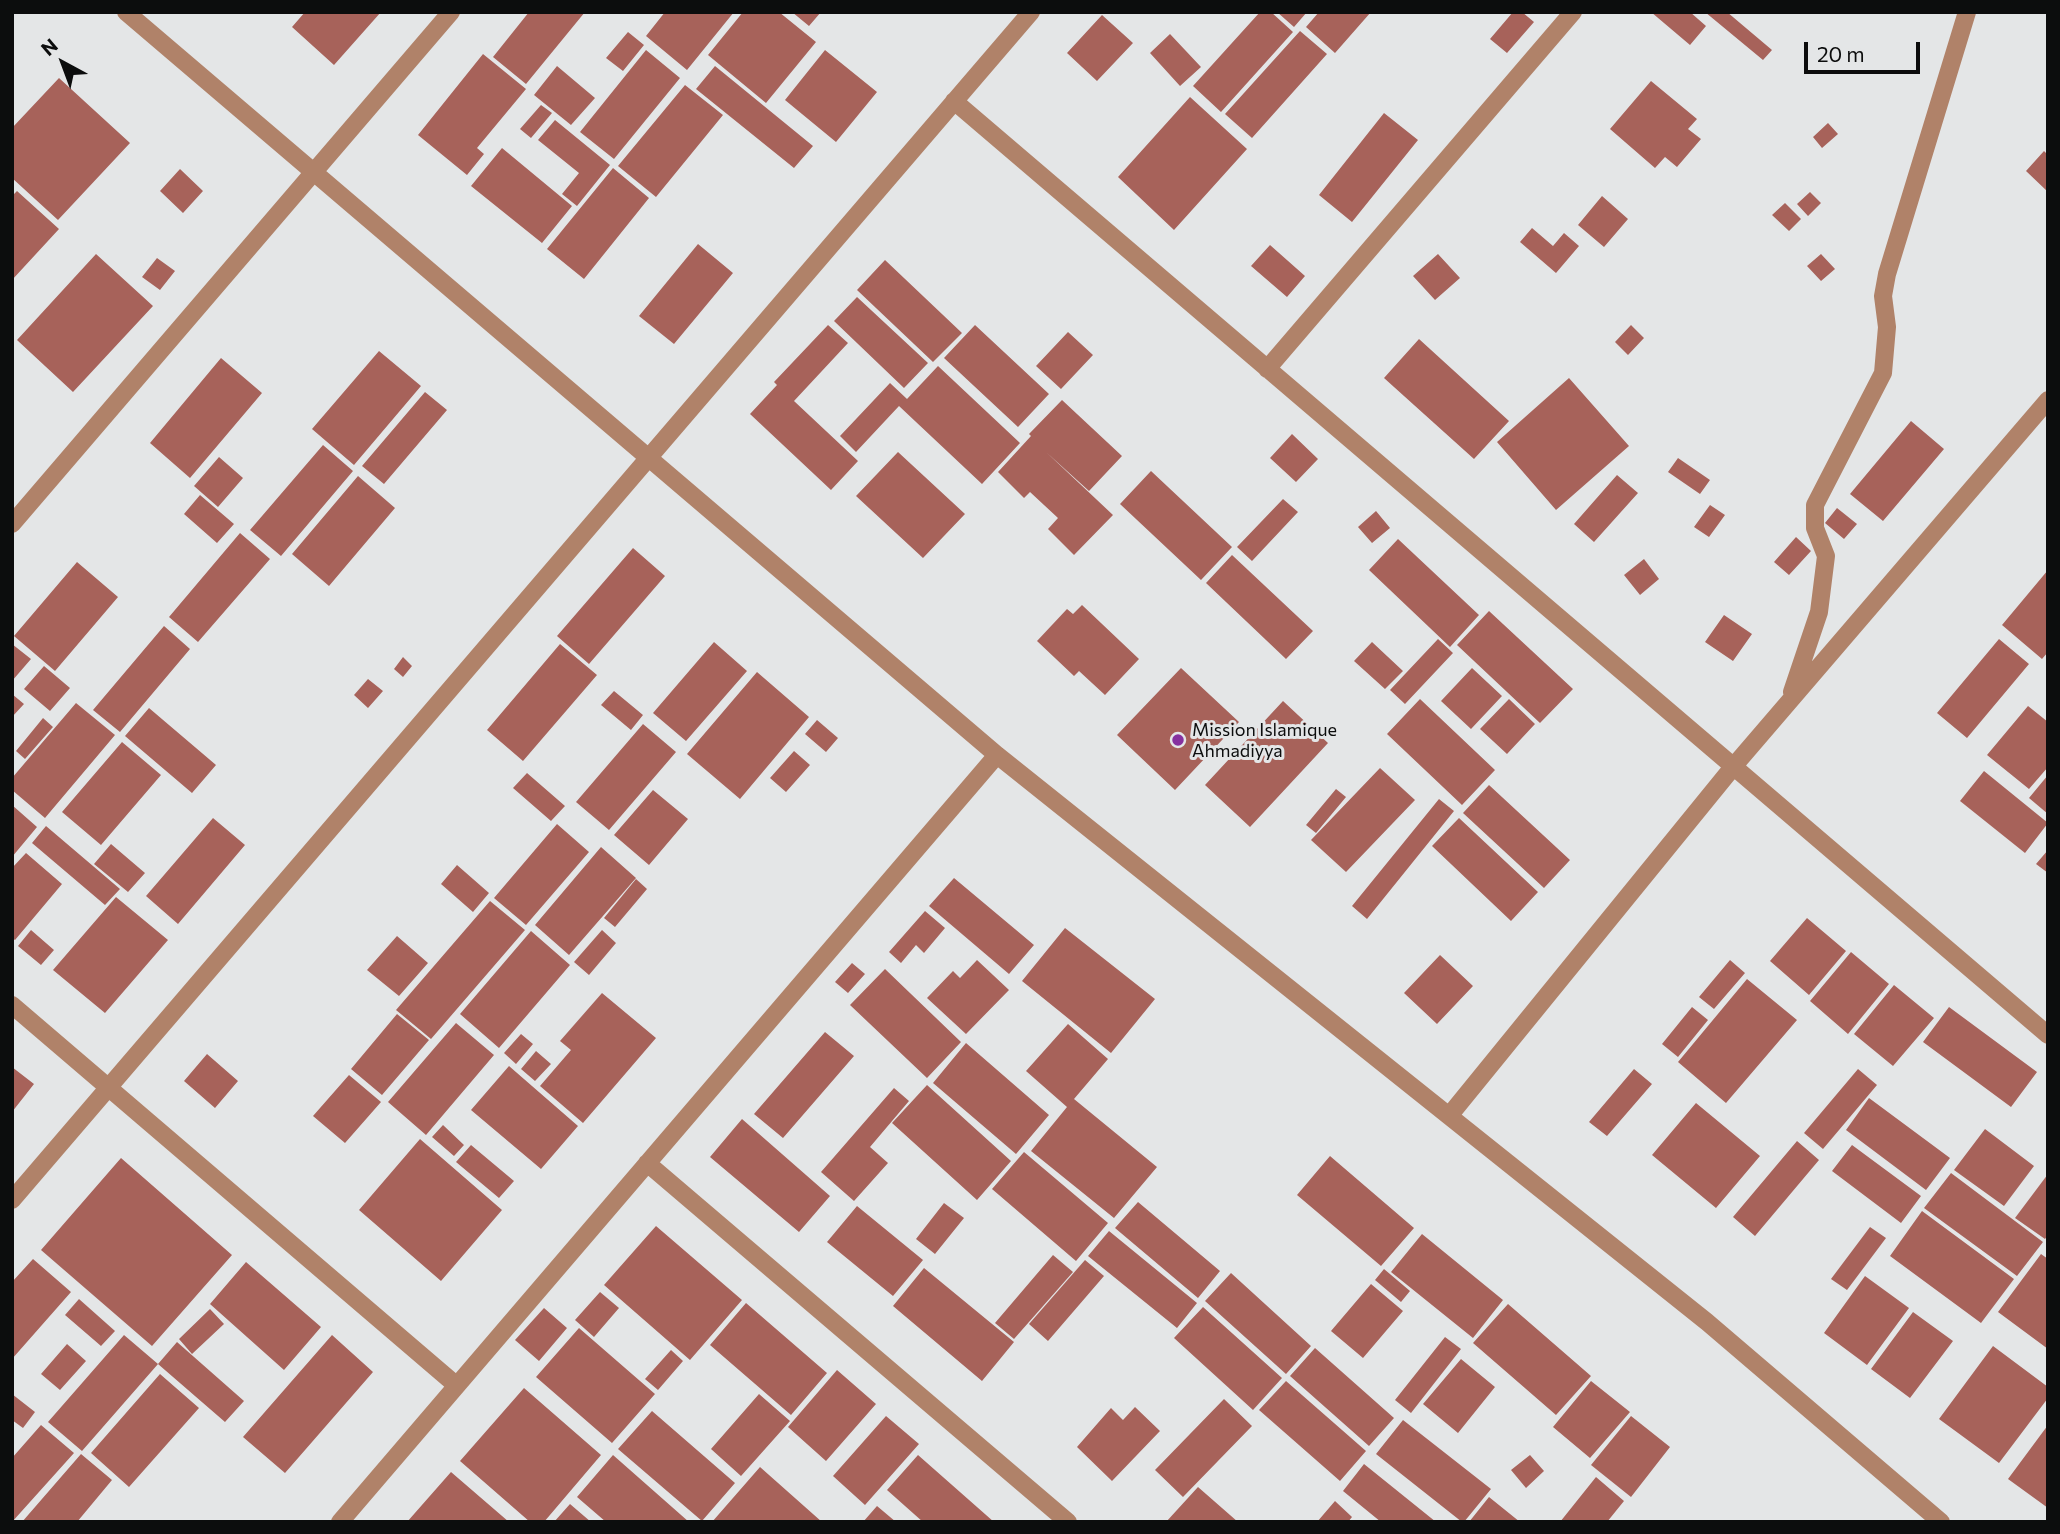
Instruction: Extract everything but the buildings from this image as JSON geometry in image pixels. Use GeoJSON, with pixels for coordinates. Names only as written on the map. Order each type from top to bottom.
{"type":"FeatureCollection","features":[{"type":"Feature","properties":{"kind":"street"},"geometry":{"type":"LineString","coordinates":[[126,12],[997,755],[1707,1322],[1941,1522]]}},
{"type":"Feature","properties":{"kind":"street"},"geometry":{"type":"LineString","coordinates":[[12,524],[451,12]]}},
{"type":"Feature","properties":{"kind":"street"},"geometry":{"type":"LineString","coordinates":[[12,1200],[1031,12]]}},
{"type":"Feature","properties":{"kind":"street"},"geometry":{"type":"LineString","coordinates":[[1267,369],[1573,12]]}},
{"type":"Feature","properties":{"kind":"street"},"geometry":{"type":"LineString","coordinates":[[1789,702],[1819,612],[1826,556],[1815,528],[1815,505],[1883,373],[1887,327],[1884,296],[1887,274],[1967,12]]}},
{"type":"Feature","properties":{"kind":"street"},"geometry":{"type":"LineString","coordinates":[[954,102],[2048,1035]]}},
{"type":"Feature","properties":{"kind":"street"},"geometry":{"type":"LineString","coordinates":[[1449,1116],[1733,767],[2048,400]]}},
{"type":"Feature","properties":{"kind":"street"},"geometry":{"type":"LineString","coordinates":[[340,1522],[997,755]]}},
{"type":"Feature","properties":{"kind":"street"},"geometry":{"type":"LineString","coordinates":[[12,1005],[457,1385]]}},
{"type":"Feature","properties":{"kind":"street"},"geometry":{"type":"LineString","coordinates":[[647,1163],[1068,1522]]}},
{"type":"Feature","properties":{"kind":"place","name":"Mission Islamique Ahmadiyya"},"geometry":{"type":"Point","coordinates":[1178,740]}}]}
